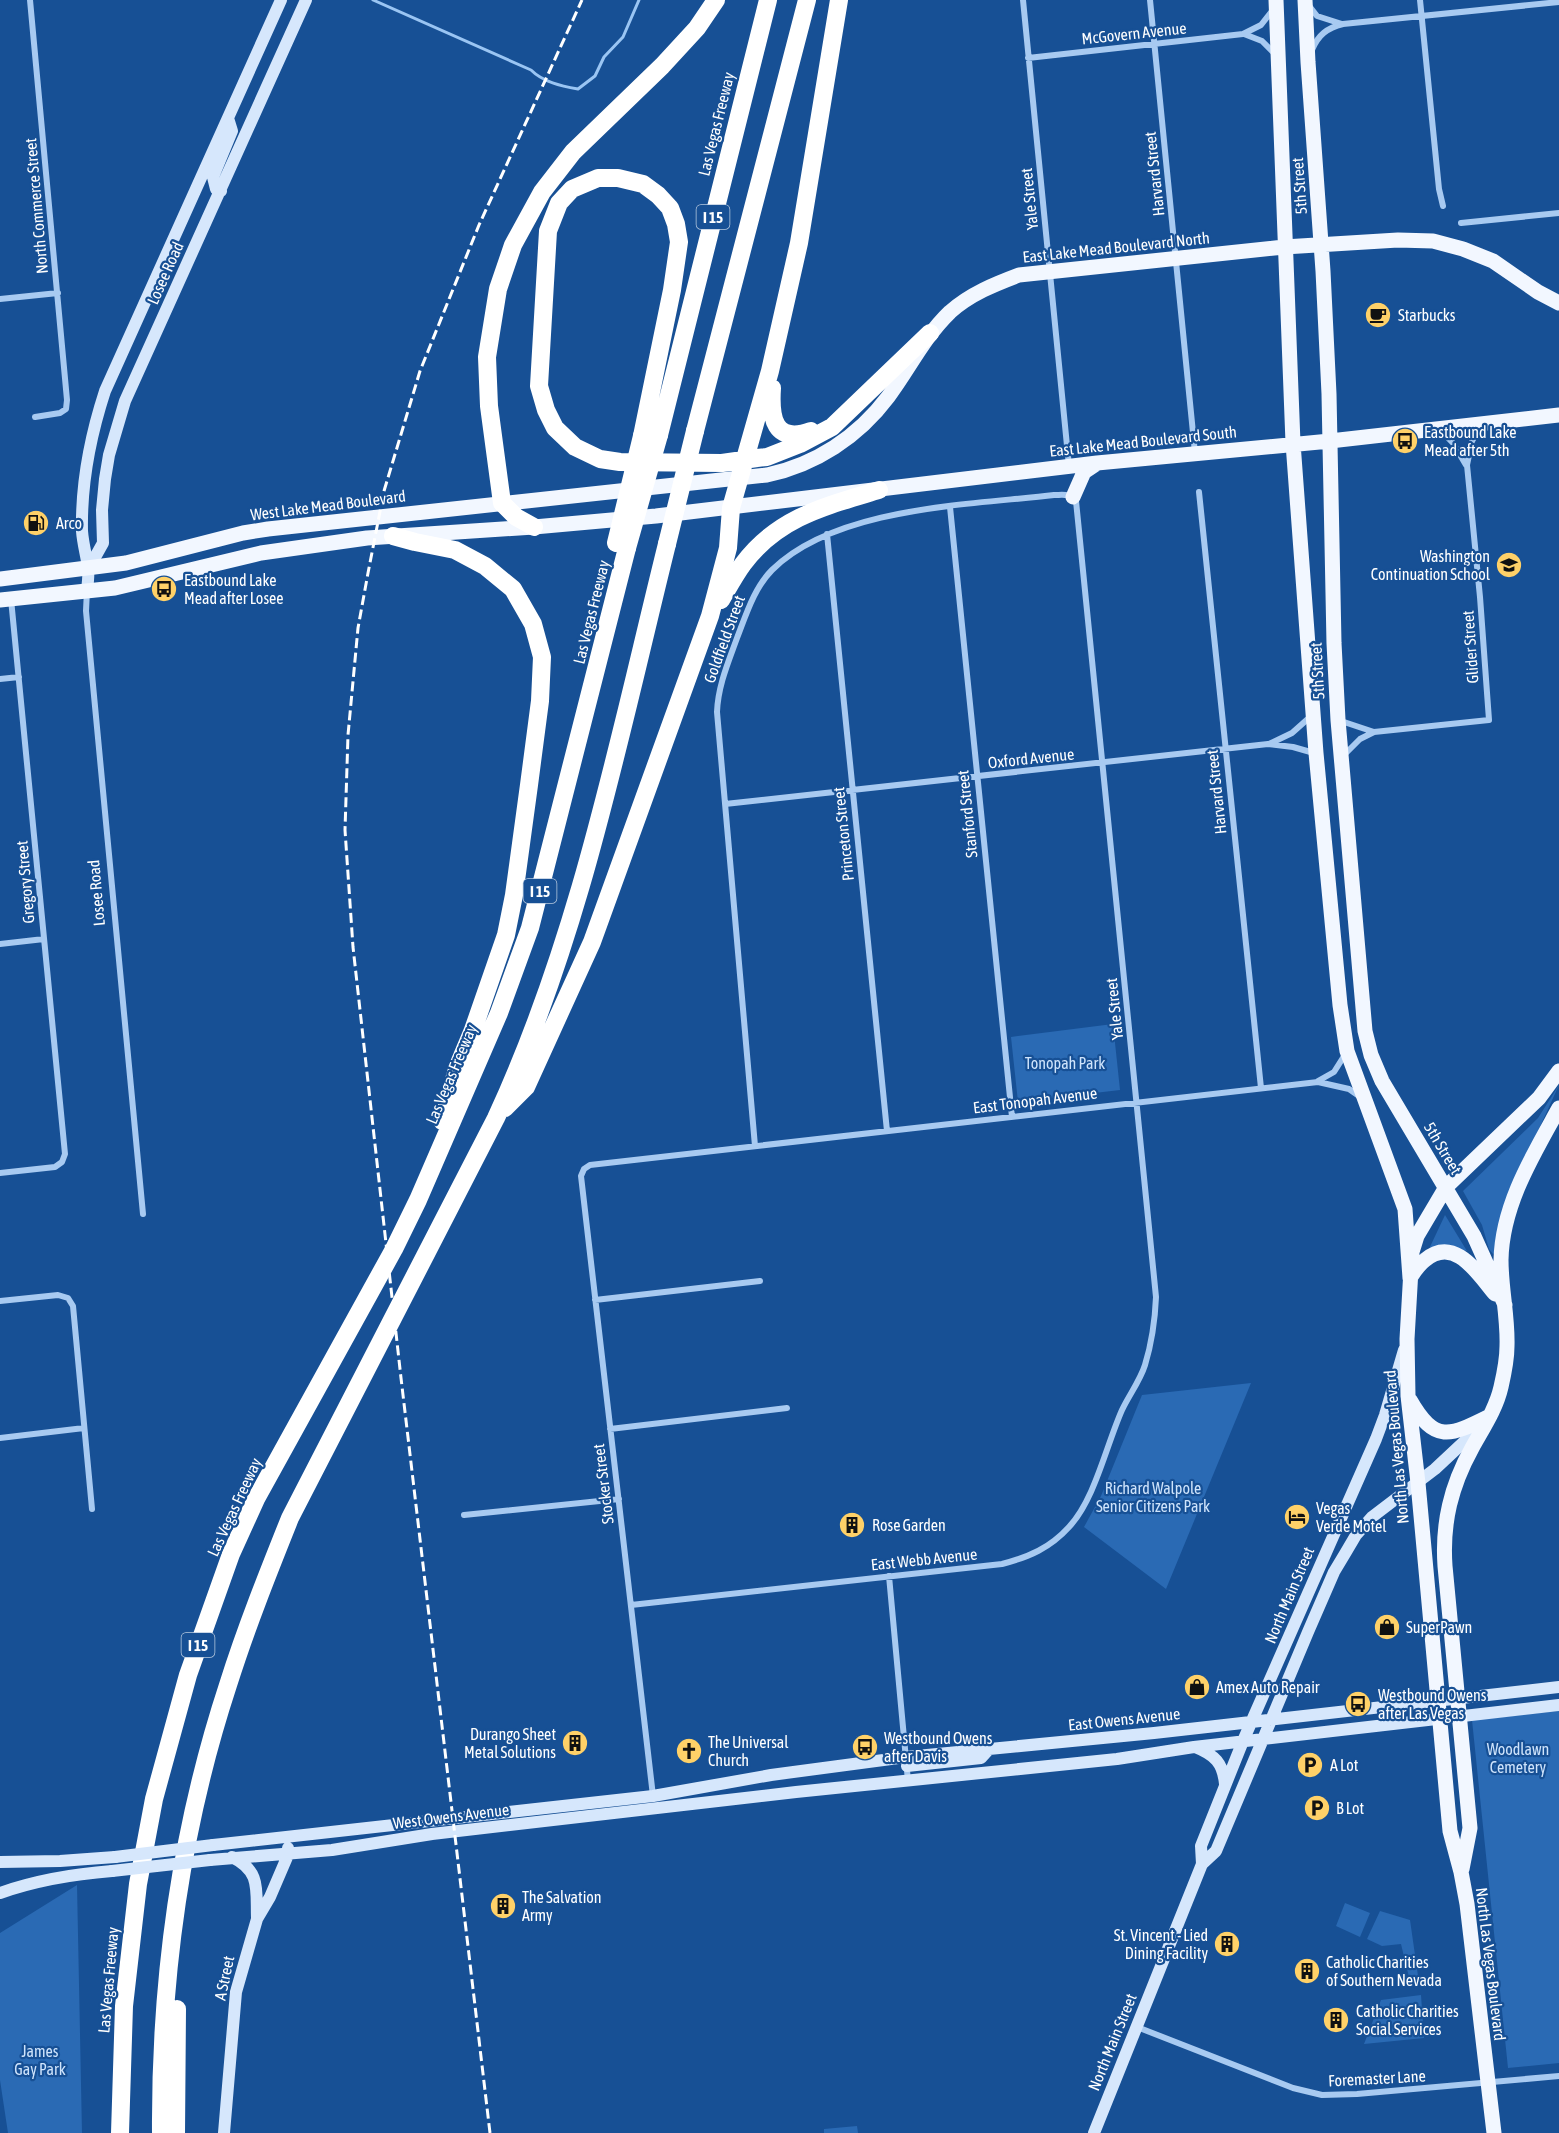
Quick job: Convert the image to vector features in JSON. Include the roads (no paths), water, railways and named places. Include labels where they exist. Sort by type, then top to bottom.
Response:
[{"type":"highway","points":[[534,527],[516,517],[502,503],[489,406],[487,357],[498,289],[513,245],[542,192],[573,152],[683,44],[716,0]]},
{"type":"highway","name":"Las Vegas Freeway","points":[[120,2133],[124,2006],[138,1884],[154,1799],[188,1675],[231,1554],[256,1499],[418,1200],[499,1013],[530,928],[621,569],[621,549],[768,0]]},
{"type":"highway","name":"I 15","points":[[161,2133],[164,2011],[182,1874],[203,1773],[228,1685],[290,1518],[496,1118],[524,1054],[562,945],[593,840],[695,431],[807,0]]},
{"type":"highway","points":[[496,1118],[526,1087],[592,942],[710,616],[728,548],[731,508],[770,371],[799,243],[839,0]]},
{"type":"highway","points":[[650,436],[679,243],[676,224],[670,208],[643,184],[618,178],[598,178],[572,189],[559,203],[548,231],[539,386],[546,411],[555,428],[575,447],[600,459],[620,462],[722,463],[767,457],[800,444],[832,427],[930,333]]},
{"type":"highway","points":[[770,371],[772,417],[784,433],[797,436],[807,433],[831,423],[849,411]]},
{"type":"highway","points":[[710,616],[743,565],[755,550],[778,529],[815,509],[879,490]]},
{"type":"highway","points":[[393,536],[455,550],[485,566],[513,589],[532,624],[542,657],[540,701],[514,895],[506,935],[458,1066],[418,1200]]},
{"type":"highway","points":[[176,2133],[176,2034],[182,1874]]},
{"type":"main road","name":"Losee Road","points":[[87,590],[89,568],[83,548],[82,502],[84,476],[96,417],[110,380],[281,0]]},
{"type":"main road","name":"Losee Road","points":[[89,568],[103,543],[102,510],[105,479],[109,455],[125,401],[306,0]]},
{"type":"main road","name":"5th Street","points":[[1276,0],[1293,443],[1316,753],[1340,1005],[1347,1051],[1405,1209],[1410,1278]]},
{"type":"main road","name":"5th Street","points":[[1306,0],[1308,62],[1322,246],[1338,720],[1365,1031],[1371,1055],[1382,1081],[1485,1257],[1505,1305]]},
{"type":"main road","points":[[221,191],[216,189],[213,177],[232,131],[228,117]]},
{"type":"main road","name":"East Lake Mead Boulevard North","points":[[664,486],[788,471],[834,449],[850,437],[887,399],[930,333],[952,310],[991,285],[1019,275],[1284,247],[1398,240],[1433,242],[1463,249],[1493,261],[1538,292],[1559,303]]},
{"type":"main road","name":"East Lake Mead Boulevard South","points":[[534,527],[731,508],[1097,463],[1330,441],[1559,415]]},
{"type":"main road","points":[[1073,497],[1084,472],[1097,463]]},
{"type":"main road","name":"West Lake Mead Boulevard","points":[[0,579],[126,563],[243,533],[664,486]]},
{"type":"main road","points":[[6,599],[124,586],[261,553],[393,536],[534,527]]},
{"type":"main road","points":[[1328,884],[1354,897]]},
{"type":"main road","name":"North Las Vegas Boulevard","points":[[1494,2133],[1461,1872],[1449,1831],[1408,1396],[1407,1339],[1410,1278],[1412,1252],[1418,1236],[1446,1187],[1539,1098],[1559,1071]]},
{"type":"main road","name":"North Las Vegas Boulevard","points":[[1461,1872],[1470,1828],[1445,1566],[1445,1527],[1449,1501],[1471,1450],[1490,1416],[1500,1390],[1506,1360],[1501,1258],[1506,1222],[1516,1191],[1559,1108]]},
{"type":"main road","points":[[1410,1278],[1425,1260],[1436,1254],[1457,1254],[1464,1258],[1505,1305]]},
{"type":"main road","name":"North Main Street","points":[[1202,1864],[1201,1846],[1243,1741],[1376,1439],[1392,1395],[1407,1339]]},
{"type":"main road","points":[[1408,1396],[1423,1421],[1441,1432],[1457,1431],[1490,1416]]},
{"type":"main road","name":"North Main Street","points":[[1094,2133],[1202,1864],[1216,1851],[1334,1572],[1356,1535],[1372,1517],[1418,1483],[1458,1449],[1490,1416]]},
{"type":"main road","name":"East Owens Avenue","points":[[907,1762],[990,1748],[1154,1733],[1559,1687]]},
{"type":"main road","points":[[908,1781],[1117,1759],[1243,1741],[1559,1705]]},
{"type":"main road","points":[[1194,1747],[1205,1751],[1218,1762],[1222,1769],[1225,1786]]},
{"type":"main road","name":"West Owens Avenue","points":[[0,1862],[60,1862],[115,1857],[653,1796],[771,1775],[907,1762]]},
{"type":"main road","points":[[771,1775],[773,1794]]},
{"type":"main road","name":"West Owens Avenue","points":[[0,1893],[42,1880],[79,1874],[232,1857],[288,1855],[432,1833],[908,1781]]},
{"type":"main road","name":"A Street","points":[[224,2133],[236,1992],[257,1919],[270,1897],[288,1855],[287,1837]]},
{"type":"main road","points":[[232,1857],[251,1869],[256,1880],[257,1919]]},
{"type":"street","name":"North Commerce Street","points":[[30,0],[67,400],[66,409],[60,413],[35,417]]},
{"type":"street","name":"Yale Street","points":[[1023,0],[1070,467]]},
{"type":"street","name":"Harvard Street","points":[[1150,0],[1195,453]]},
{"type":"street","name":"McGovern Avenue","points":[[1028,58],[1243,34],[1265,21],[1276,0]]},
{"type":"street","points":[[1306,0],[1310,9],[1317,16],[1343,24]]},
{"type":"street","points":[[1420,0],[1438,189],[1443,206]]},
{"type":"street","points":[[1308,62],[1321,34],[1343,24],[1559,2]]},
{"type":"street","points":[[1243,34],[1266,43],[1279,63]]},
{"type":"street","points":[[1461,223],[1559,213]]},
{"type":"street","points":[[0,299],[58,293]]},
{"type":"street","name":"Glider Street","points":[[1374,732],[1489,720],[1467,465],[1472,441],[1483,423]]},
{"type":"street","name":"Glider Street","points":[[1438,428],[1454,443],[1467,465]]},
{"type":"street","name":"Harvard Street","points":[[1199,492],[1261,1088]]},
{"type":"street","name":"Goldfield Street","points":[[755,1146],[717,712],[718,696],[728,663],[752,598],[771,571],[802,546],[827,534],[863,522],[906,512],[1054,495],[1073,497]]},
{"type":"street","name":"Yale Street","points":[[1061,1535],[1082,1511],[1122,1410],[1142,1374],[1155,1331],[1156,1297],[1076,501],[1073,497]]},
{"type":"street","name":"Stanford Street","points":[[950,507],[1012,1117]]},
{"type":"street","name":"Princeton Street","points":[[827,534],[887,1131]]},
{"type":"street","name":"Losee Road","points":[[87,590],[86,611],[143,1214]]},
{"type":"street","name":"Gregory Street","points":[[0,1173],[55,1167],[62,1162],[65,1154],[19,677],[6,599]]},
{"type":"street","points":[[0,679],[19,677]]},
{"type":"street","name":"Oxford Avenue","points":[[1268,744],[1292,733],[1313,715]]},
{"type":"street","points":[[1338,720],[1374,732]]},
{"type":"street","points":[[1342,758],[1360,739],[1374,732]]},
{"type":"street","name":"Oxford Avenue","points":[[725,804],[1268,744],[1316,753]]},
{"type":"street","points":[[0,944],[44,939]]},
{"type":"street","points":[[1317,1082],[1334,1072],[1347,1051]]},
{"type":"street","name":"East Tonopah Avenue","points":[[584,1169],[590,1165],[1317,1082],[1349,1089],[1365,1100]]},
{"type":"street","name":"Stocker Street","points":[[584,1169],[582,1176],[595,1300],[653,1796]]},
{"type":"street","points":[[595,1300],[760,1281]]},
{"type":"street","points":[[0,1301],[58,1295],[68,1298],[73,1306],[92,1509]]},
{"type":"street","points":[[610,1429],[787,1408]]},
{"type":"street","points":[[0,1438],[84,1428]]},
{"type":"street","points":[[464,1515],[619,1499]]},
{"type":"street","name":"East Webb Avenue","points":[[631,1605],[1002,1564],[1036,1553],[1061,1535]]},
{"type":"street","points":[[889,1576],[908,1781]]},
{"type":"street","name":"Foremaster Lane","points":[[1136,2027],[1293,2088],[1322,2095],[1488,2084],[1559,2076]]},
{"type":"waterway","points":[[373,0],[531,70],[547,80],[578,89],[595,76],[604,57],[623,37],[639,0]]},
{"type":"railway","points":[[490,2133],[353,947],[345,830],[348,735],[358,628],[384,491],[420,371],[479,225],[582,0]]},
{"type":"place","name":"Starbucks","points":[[1378,315]]},
{"type":"place","name":"Eastbound Lake Mead after 5th","points":[[1405,441]]},
{"type":"place","name":"Arco","points":[[36,523]]},
{"type":"place","name":"Washington Continuation School","points":[[1509,565]]},
{"type":"place","name":"Eastbound Lake Mead after Losee","points":[[164,589]]},
{"type":"place","name":"Vegas Verde Motel","points":[[1297,1517]]},
{"type":"place","name":"Rose Garden","points":[[852,1525]]},
{"type":"place","name":"SuperPawn","points":[[1387,1627]]},
{"type":"place","name":"Amex Auto Repair","points":[[1197,1687]]},
{"type":"place","name":"Westbound Owens after Las Vegas","points":[[1358,1704]]},
{"type":"place","name":"Durango Sheet Metal Solutions","points":[[575,1743]]},
{"type":"place","name":"Westbound Owens after Davis","points":[[865,1747]]},
{"type":"place","name":"The Universal Church","points":[[689,1751]]},
{"type":"place","name":"A Lot","points":[[1310,1765]]},
{"type":"place","name":"B Lot","points":[[1317,1808]]},
{"type":"place","name":"The Salvation Army","points":[[503,1906]]},
{"type":"place","name":"St. Vincent - Lied Dining Facility","points":[[1227,1944]]},
{"type":"place","name":"Catholic Charities of Southern Nevada","points":[[1307,1971]]},
{"type":"place","name":"Catholic Charities Social Services","points":[[1336,2020]]},
{"type":"park label","name":"Tonopah Park","points":[[1065,1063]]},
{"type":"park label","name":"Richard Walpole Senior Citizens Park","points":[[1153,1497]]},
{"type":"park label","name":"Woodlawn Cemetery","points":[[1518,1758]]},
{"type":"park label","name":"James Gay Park","points":[[40,2060]]}]
